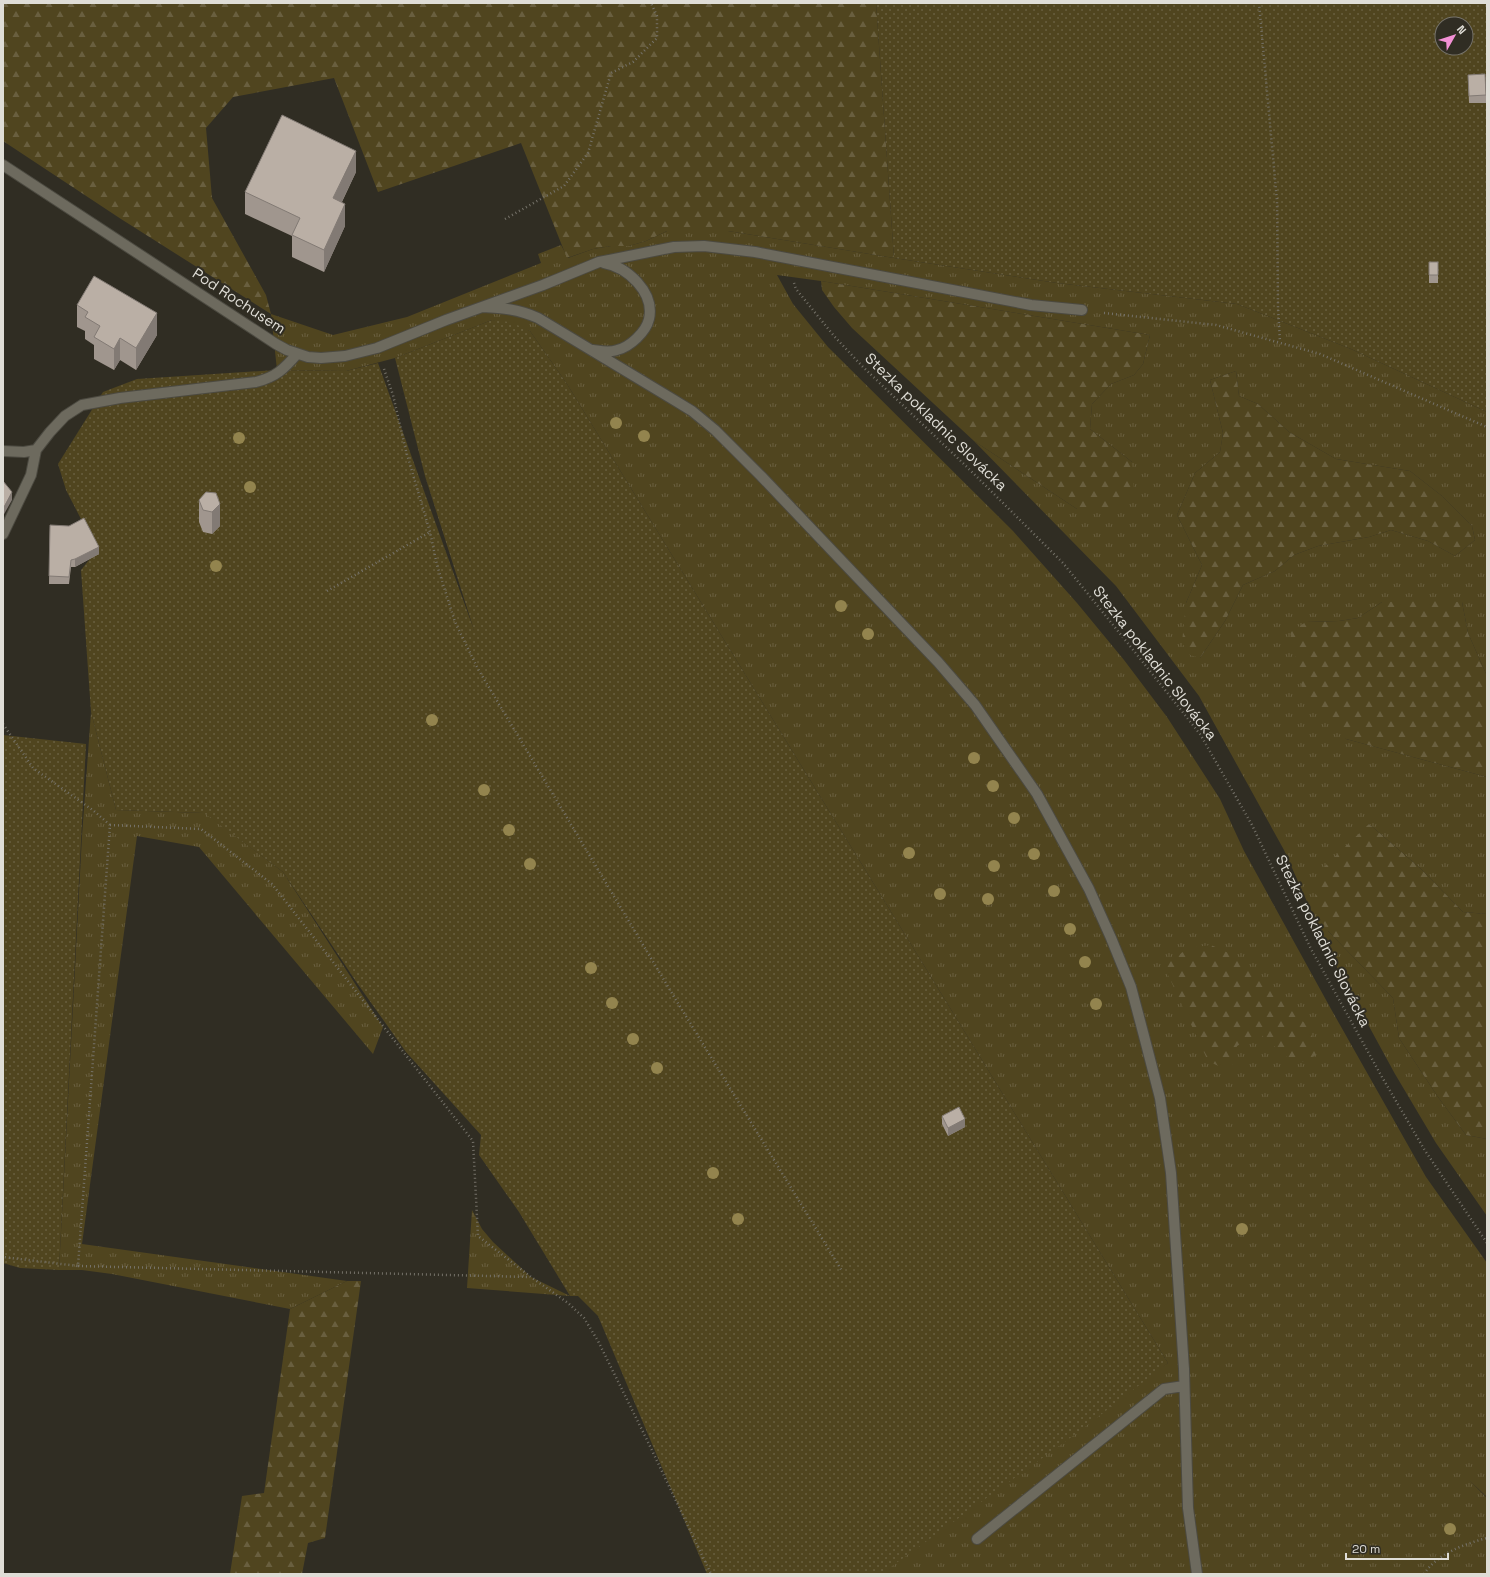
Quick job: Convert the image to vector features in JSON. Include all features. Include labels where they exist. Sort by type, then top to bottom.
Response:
[{"type":"street","name":"Pod Rochusem","points":[[3,165],[276,344],[296,354],[308,357],[345,356],[377,348],[543,285],[599,262],[674,248],[704,246],[790,258],[1031,305],[1082,310]]},
{"type":"street","points":[[587,349],[608,352],[617,351],[626,346],[642,333],[649,318],[646,295],[638,282],[619,267],[599,262]]},
{"type":"street","points":[[482,307],[522,311],[538,318],[587,349],[692,411],[715,430],[761,476],[938,662],[970,699],[1037,794],[1060,834],[1089,889],[1131,987],[1160,1098],[1171,1173],[1184,1386],[1188,1508],[1197,1574]]},
{"type":"street","points":[[3,534],[31,475],[36,450],[65,416],[82,406],[120,398],[256,382],[269,378],[280,372],[296,354]]},
{"type":"street","points":[[3,451],[24,452],[36,450]]},
{"type":"street","points":[[977,1539],[1164,1389],[1184,1386]]},
{"type":"path","points":[[506,219],[564,186],[588,153],[611,73],[633,62],[657,38],[657,16],[651,3]]},
{"type":"path","points":[[1259,3],[1277,201],[1278,308],[1280,342]]},
{"type":"path","name":"Stezka pokladnic Slovácka","points":[[790,258],[796,289],[834,336],[862,366],[970,470],[1063,563],[1200,734],[1252,825],[1311,949],[1382,1077],[1424,1149],[1487,1243]]},
{"type":"path","points":[[1082,310],[1216,325],[1280,342],[1320,354],[1487,427]]},
{"type":"path","points":[[377,348],[393,395],[406,451],[430,532],[437,565],[456,622],[466,646],[478,669],[672,993],[842,1271]]},
{"type":"path","points":[[327,591],[430,532]]},
{"type":"path","points":[[3,724],[32,768],[94,811],[110,825],[200,829],[272,884],[473,1141],[478,1236],[568,1304],[584,1318],[647,1440],[711,1574]]},
{"type":"path","points":[[78,1266],[110,825]]},
{"type":"path","points":[[3,1257],[78,1266],[531,1277]]},
{"type":"path","points":[[1424,1574],[1430,1566],[1456,1549],[1468,1543],[1487,1538]]},
{"type":"green space","points":[[3,3],[876,3],[894,258],[728,231],[667,231],[646,241],[629,246],[611,246],[593,249],[567,258],[521,143],[378,192],[334,78],[233,97],[206,128],[212,198],[266,295],[271,314],[121,219],[3,141]]},
{"type":"green space","points":[[876,3],[1487,3],[1487,412],[1351,349],[1237,304],[1057,283],[894,258]]},
{"type":"green space","points":[[667,231],[728,231],[1057,283],[1237,304],[1351,349],[1487,412],[1487,676],[1468,633],[1462,602],[1382,602],[1358,618],[1339,621],[1306,622],[1346,739],[1487,777],[1487,914],[1463,912],[1420,868],[1369,824],[1328,931],[1393,998],[1399,1038],[1438,1097],[1466,1135],[1487,1139],[1487,1216],[1436,1143],[1395,1074],[1334,962],[1284,850],[1199,696],[1116,586],[974,441],[1077,509],[1132,462],[1090,429],[1092,404],[1111,384],[1134,375],[1143,364],[1150,335],[777,275],[793,304],[828,347],[1013,531],[1077,603],[1124,660],[1167,717],[1220,799],[1244,851],[1426,1177],[1487,1263],[1487,1497],[1469,1480],[1487,1498],[1487,1574],[840,1574],[1168,1363],[567,384],[530,331],[492,320],[395,358],[346,371],[277,370],[271,314],[333,335],[407,317],[541,263],[538,254],[561,245],[568,258],[593,249],[611,246],[629,246],[646,241]],"holes":[[[1236,371],[1239,396],[1258,404],[1289,432],[1336,459],[1410,471],[1442,496],[1472,526],[1475,540],[1455,556],[1428,541],[1391,530],[1369,537],[1318,546],[1294,555],[1275,571],[1243,585],[1225,621],[1200,658],[1186,603],[1202,565],[1177,515],[1195,473],[1220,452],[1223,433],[1210,380]]]},
{"type":"green space","points":[[821,281],[1150,335],[1143,364],[1134,375],[1111,384],[1092,404],[1090,429],[1132,462],[1134,494],[1112,512],[1077,509],[974,441],[852,328],[822,290]]},
{"type":"green space","points":[[492,320],[511,322],[530,331],[567,384],[1168,1363],[1077,1433],[881,1574],[707,1574],[598,1316],[578,1296],[570,1296],[519,1212],[479,1155],[481,1135],[406,1052],[357,983],[283,872],[204,813],[116,810],[91,712],[81,570],[97,550],[66,490],[58,464],[103,392],[137,379],[277,370],[346,371],[378,363],[474,630],[425,476],[395,358]]},
{"type":"green space","points":[[1236,371],[1239,396],[1258,404],[1289,432],[1336,459],[1410,471],[1442,496],[1472,526],[1475,540],[1455,556],[1428,541],[1391,530],[1369,537],[1318,546],[1294,555],[1275,571],[1243,585],[1225,621],[1200,658],[1190,655],[1182,643],[1186,603],[1202,565],[1177,515],[1195,473],[1220,452],[1223,433],[1210,380]]},
{"type":"green space","points":[[1382,602],[1462,602],[1468,633],[1487,676],[1487,777],[1346,739],[1303,692],[1290,632],[1306,622],[1339,621],[1358,618]]},
{"type":"green space","points":[[91,712],[116,810],[205,813],[283,872],[383,1027],[373,1054],[199,847],[137,836],[82,1244],[347,1281],[290,1309],[112,1274],[82,1270],[59,1270],[82,836]]},
{"type":"green space","points":[[3,735],[86,744],[59,1270],[20,1268],[3,1263]]},
{"type":"green space","points":[[1369,824],[1420,868],[1463,912],[1487,914],[1487,1139],[1466,1135],[1438,1097],[1399,1038],[1393,998],[1328,931],[1313,906],[1324,867]]},
{"type":"green space","points":[[1211,945],[1242,959],[1267,987],[1310,1028],[1316,1055],[1296,1065],[1259,1033],[1237,1046],[1231,1072],[1208,1061],[1164,966],[1188,948]]},
{"type":"green space","points":[[472,1210],[482,1229],[493,1242],[531,1277],[570,1296],[467,1288]]},
{"type":"green space","points":[[347,1281],[361,1281],[325,1538],[308,1543],[302,1574],[230,1574],[242,1496],[264,1493],[290,1309]]},
{"type":"building","points":[[1485,74],[1486,95],[1469,96],[1468,75]]},
{"type":"building","points":[[282,115],[356,151],[333,198],[345,204],[324,250],[292,235],[300,218],[245,192]]},
{"type":"building","points":[[1429,262],[1438,262],[1438,275],[1429,275]]},
{"type":"building","points":[[94,276],[157,313],[136,348],[120,338],[114,349],[94,337],[100,326],[85,317],[88,312],[77,305]]},
{"type":"building","points":[[3,481],[12,492],[3,509]]},
{"type":"building","points":[[206,492],[216,493],[220,504],[212,512],[203,510],[199,500]]},
{"type":"building","points":[[84,518],[99,547],[71,560],[69,577],[49,576],[50,525],[69,526]]},
{"type":"building","points":[[959,1107],[965,1119],[948,1128],[942,1116]]}]
